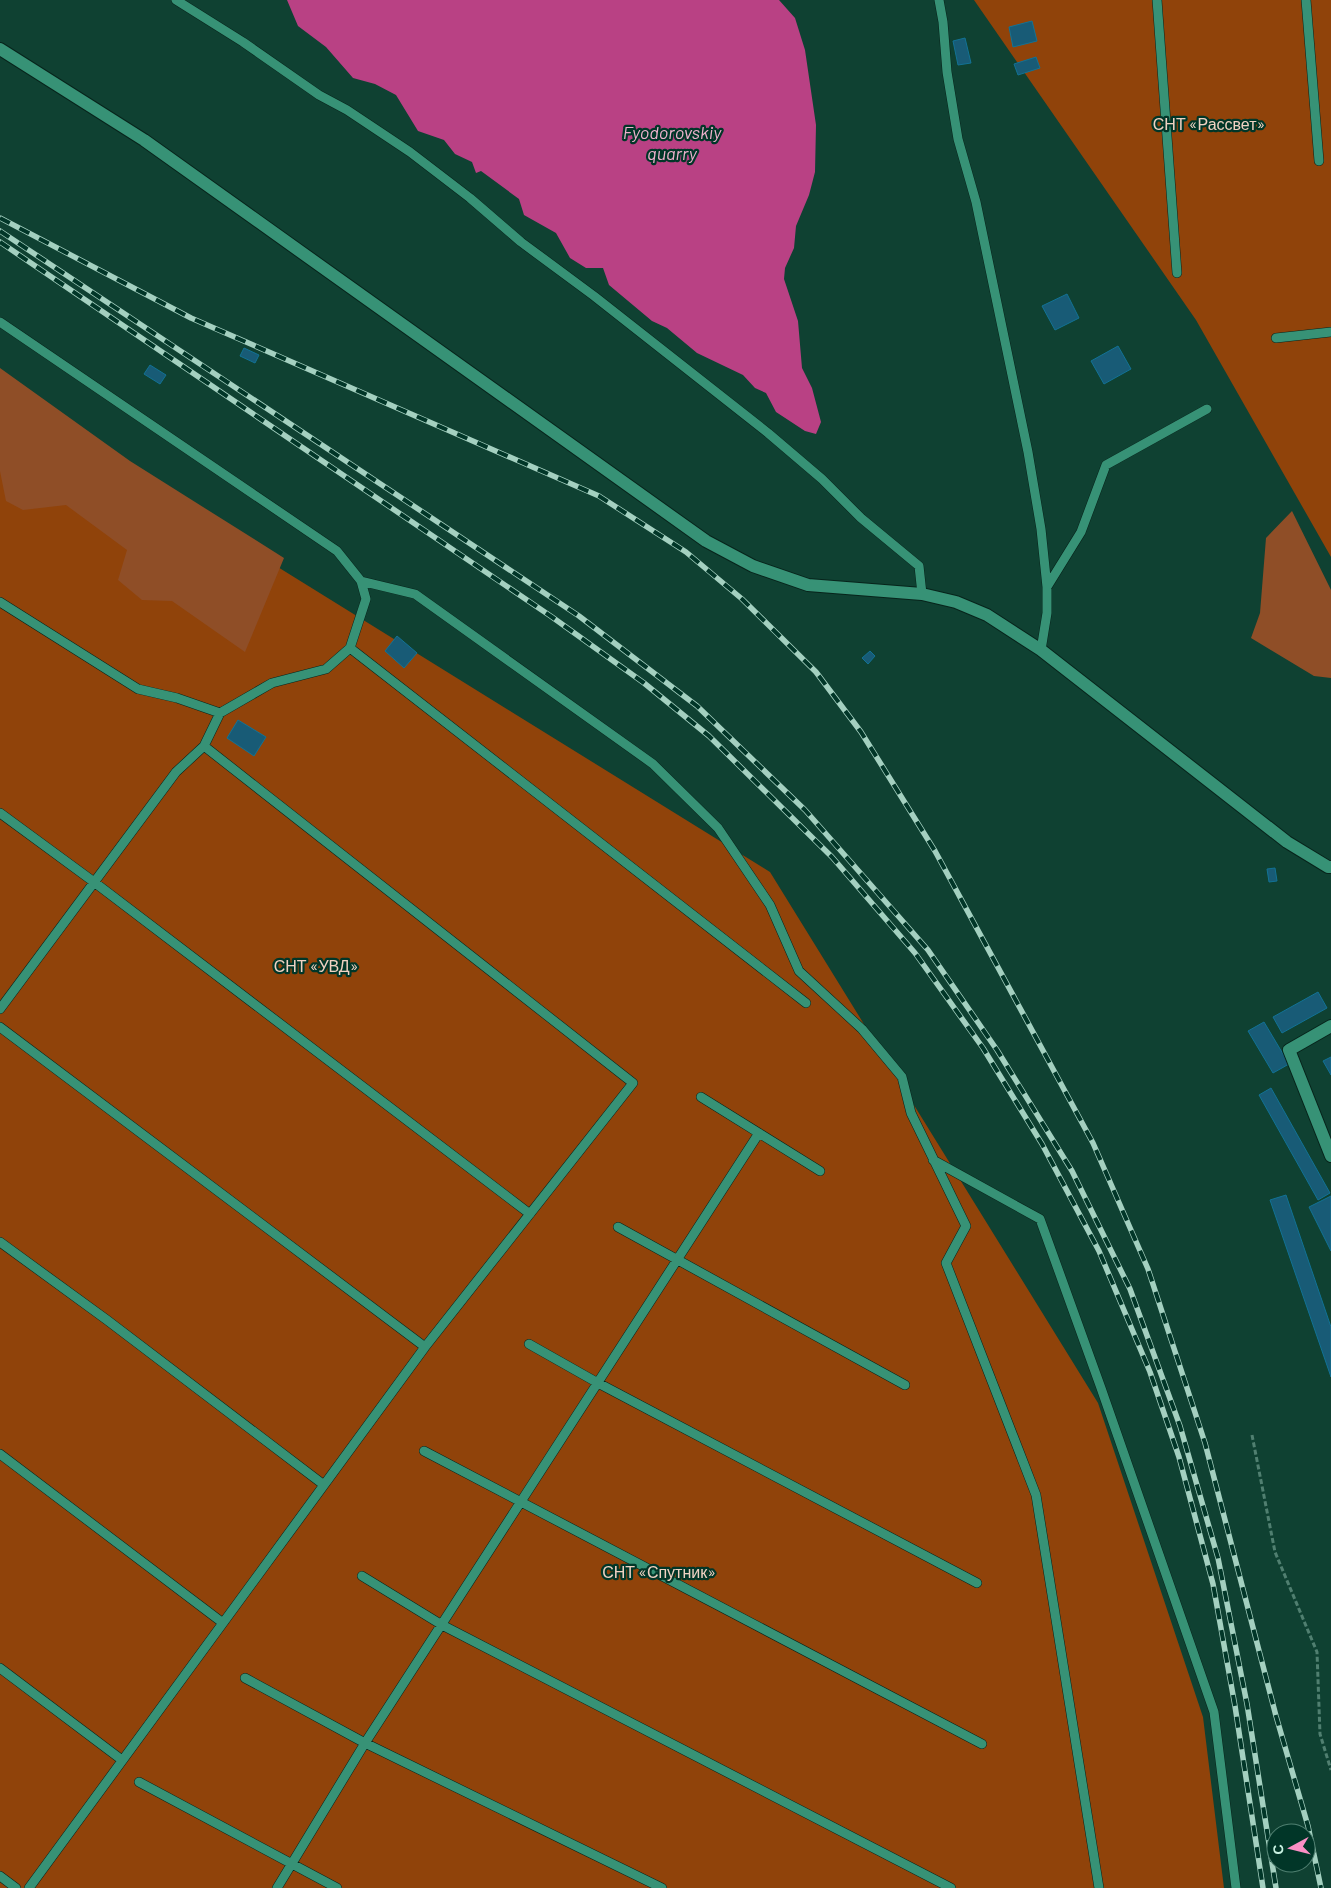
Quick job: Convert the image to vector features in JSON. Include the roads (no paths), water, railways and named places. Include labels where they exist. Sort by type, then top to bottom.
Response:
[{"type":"street","points":[[0,49],[144,140],[706,541],[753,566],[808,585],[922,594],[956,602],[987,615],[1042,650],[1287,842],[1331,867]]},
{"type":"street","points":[[1331,1026],[1289,1050],[1331,1156]]},
{"type":"lane","points":[[176,0],[243,42],[318,95],[347,110],[410,152],[470,198],[521,242],[594,296],[760,427],[822,479],[861,518],[920,566],[922,594]]},
{"type":"lane","points":[[939,0],[943,22],[947,72],[958,139],[976,202],[1028,452],[1041,529],[1047,587],[1047,613],[1042,650]]},
{"type":"lane","points":[[1157,0],[1176,273]]},
{"type":"lane","points":[[1306,0],[1318,161]]},
{"type":"lane","points":[[0,322],[337,551],[361,581],[366,599],[350,648],[326,669],[272,683],[220,713],[204,746],[176,772],[0,1009]]},
{"type":"lane","points":[[1276,338],[1331,332]]},
{"type":"lane","points":[[1047,587],[1081,532],[1106,465],[1207,409]]},
{"type":"lane","points":[[361,581],[415,594],[653,764],[718,828],[770,905],[799,971],[862,1029],[902,1078],[911,1113],[966,1226],[946,1263],[1036,1495],[1099,1888]]},
{"type":"lane","points":[[0,602],[138,689],[177,698],[220,713]]},
{"type":"lane","points":[[350,648],[806,1003]]},
{"type":"lane","points":[[29,1888],[425,1346],[633,1082],[204,746]]},
{"type":"lane","points":[[0,813],[94,882],[530,1214]]},
{"type":"lane","points":[[0,1027],[425,1346]]},
{"type":"lane","points":[[701,1097],[820,1171]]},
{"type":"lane","points":[[277,1888],[365,1743],[759,1133]]},
{"type":"lane","points":[[933,1160],[1040,1219],[1214,1712],[1236,1888]]},
{"type":"lane","points":[[618,1227],[905,1385]]},
{"type":"lane","points":[[0,1242],[107,1320],[324,1485]]},
{"type":"lane","points":[[529,1344],[598,1383],[977,1583]]},
{"type":"lane","points":[[424,1451],[982,1744]]},
{"type":"lane","points":[[0,1454],[223,1623]]},
{"type":"lane","points":[[362,1576],[442,1625],[951,1888]]},
{"type":"lane","points":[[0,1668],[122,1760]]},
{"type":"lane","points":[[245,1678],[365,1743],[662,1888]]},
{"type":"lane","points":[[138,1782],[337,1888]]},
{"type":"lane","points":[[0,1876],[16,1888]]},
{"type":"water","name":"Fyodorovskiy quarry","points":[[287,0],[779,0],[795,18],[805,50],[816,125],[815,172],[809,195],[796,226],[794,248],[785,268],[784,279],[798,321],[802,368],[812,388],[821,422],[816,434],[805,431],[776,412],[766,393],[755,388],[743,375],[697,353],[667,328],[652,321],[609,285],[603,268],[586,268],[570,258],[556,233],[524,215],[519,199],[481,171],[476,173],[472,162],[455,154],[444,140],[418,131],[396,95],[375,84],[353,78],[326,47],[298,26]]},
{"type":"railway","points":[[0,218],[191,318],[599,496],[686,552],[742,599],[816,672],[861,732],[935,851],[1093,1143],[1148,1269],[1205,1443],[1276,1716],[1308,1826],[1321,1888]]},
{"type":"railway","points":[[0,231],[579,616],[697,706],[805,810],[928,950],[997,1050],[1072,1171],[1130,1289],[1180,1426],[1218,1558],[1247,1704],[1276,1888]]},
{"type":"railway","points":[[0,242],[552,617],[644,683],[709,736],[832,857],[915,953],[983,1048],[1042,1144],[1099,1251],[1150,1372],[1179,1457],[1213,1584],[1235,1706],[1263,1888]]},
{"type":"park label","name":"СНТ «Рассвет»","points":[[1209,123]]},
{"type":"park label","name":"СНТ «УВД»","points":[[316,965]]},
{"type":"park label","name":"СНТ «Спутник»","points":[[659,1571]]}]
